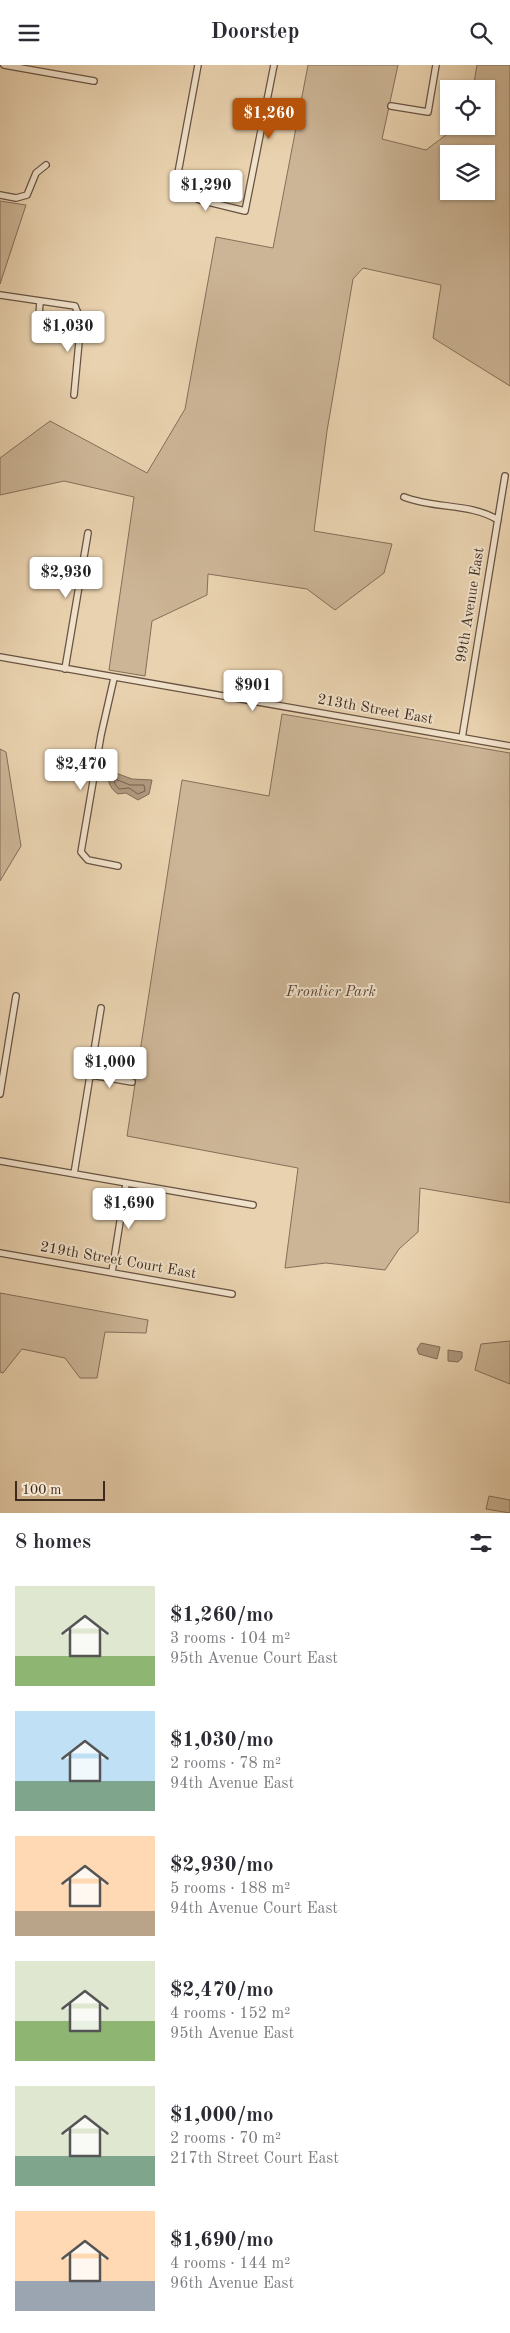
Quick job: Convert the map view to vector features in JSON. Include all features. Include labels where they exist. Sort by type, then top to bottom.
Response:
[{"type":"street","points":[[4,65],[94,81]]},
{"type":"street","points":[[198,65],[175,189],[200,200],[245,211],[274,65]]},
{"type":"street","points":[[391,106],[428,112],[436,65]]},
{"type":"street","points":[[0,195],[16,198],[27,195],[36,173],[46,165]]},
{"type":"street","points":[[0,295],[76,306],[81,321],[74,395]]},
{"type":"street","points":[[38,327],[40,302]]},
{"type":"street","name":"99th Avenue East","points":[[462,738],[505,476]]},
{"type":"street","points":[[404,497],[418,503],[478,511],[498,520]]},
{"type":"street","points":[[65,669],[88,533]]},
{"type":"street","name":"213th Street East","points":[[0,657],[510,746]]},
{"type":"street","points":[[114,678],[100,735],[82,852],[88,860],[118,866]]},
{"type":"street","points":[[0,1094],[16,997]]},
{"type":"street","points":[[74,1174],[101,1008]]},
{"type":"street","points":[[91,1075],[132,1082]]},
{"type":"street","points":[[0,1161],[253,1205]]},
{"type":"street","points":[[112,1272],[126,1183]]},
{"type":"street","name":"219th Street Court East","points":[[0,1253],[232,1295]]},
{"type":"green space","points":[[308,65],[398,65],[382,139],[426,150],[446,135],[495,135],[495,80],[474,80],[477,65],[510,65],[510,386],[433,338],[441,285],[363,268],[353,279],[327,431],[314,531],[392,544],[384,573],[335,610],[307,589],[208,574],[207,595],[152,621],[145,676],[109,670],[134,497],[64,481],[0,495],[0,458],[50,421],[147,473],[185,409],[216,237],[273,248]]},
{"type":"green space","points":[[0,201],[26,205],[0,284]]},
{"type":"green space","name":"Frontier Park","points":[[282,714],[510,753],[510,1203],[420,1188],[418,1232],[399,1249],[385,1270],[326,1263],[285,1268],[298,1168],[127,1136],[182,780],[269,796]]},
{"type":"green space","points":[[0,749],[6,752],[21,846],[0,881]]},
{"type":"green space","points":[[0,1293],[148,1320],[146,1333],[105,1332],[97,1378],[80,1378],[65,1358],[22,1349],[3,1373],[0,1372]]},
{"type":"green space","points":[[510,1341],[510,1384],[475,1370],[481,1344]]},
{"type":"green space","points":[[489,1496],[510,1500],[510,1513],[486,1509]]},
{"type":"water","points":[[113,772],[132,779],[152,780],[149,794],[138,800],[126,793],[118,794],[112,789],[109,782],[108,776]]},
{"type":"water","points":[[421,1343],[440,1347],[437,1359],[419,1354],[417,1349]]},
{"type":"water","points":[[448,1350],[462,1352],[462,1358],[458,1362],[448,1361]]}]
